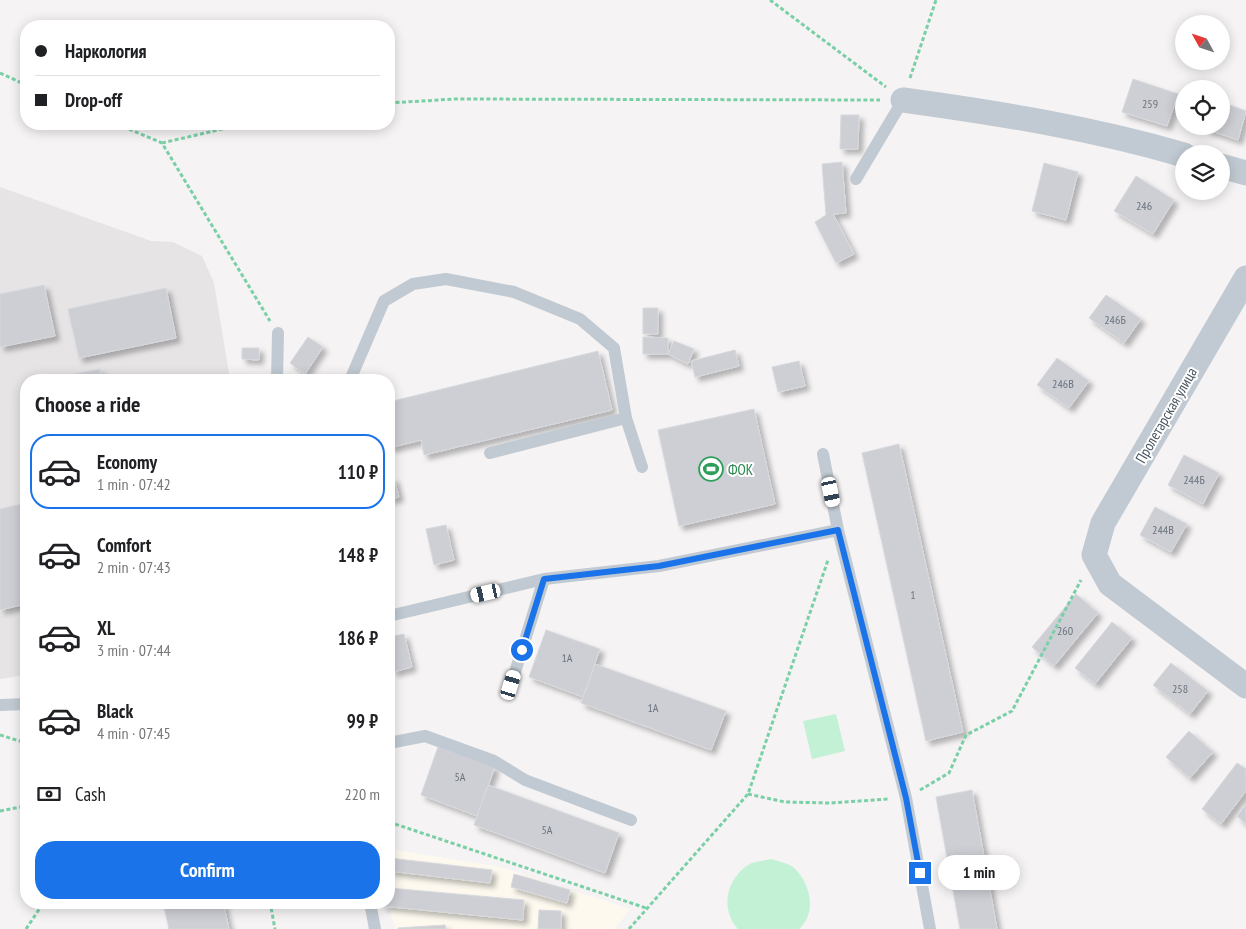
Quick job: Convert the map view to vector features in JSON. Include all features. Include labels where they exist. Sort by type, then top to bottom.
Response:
[{"type":"street","points":[[903,100],[1014,116],[1125,138],[1175,152]]},
{"type":"street","points":[[1230,169],[1246,173]]},
{"type":"street","name":"Пролетарская улица","points":[[1094,555],[1103,522],[1246,278]]},
{"type":"street","points":[[1094,555],[1110,584],[1246,686]]},
{"type":"lane","points":[[856,179],[903,100]]},
{"type":"lane","points":[[353,374],[384,301],[414,284],[446,279],[514,292],[580,319],[614,348],[626,418],[642,467]]},
{"type":"lane","points":[[278,333],[278,374]]},
{"type":"lane","points":[[490,453],[626,418]]},
{"type":"lane","points":[[823,454],[838,530],[906,798],[930,929]]},
{"type":"lane","points":[[395,615],[544,579],[659,566],[838,530]]},
{"type":"lane","points":[[511,685],[544,579]]},
{"type":"lane","points":[[0,705],[20,704]]},
{"type":"lane","points":[[395,742],[425,736],[494,761],[525,780],[631,820]]},
{"type":"lane","points":[[371,909],[375,929]]},
{"type":"path","points":[[770,0],[903,100]]},
{"type":"path","points":[[903,100],[936,0]]},
{"type":"path","points":[[0,73],[20,82]]},
{"type":"path","points":[[395,103],[455,99],[903,100]]},
{"type":"path","points":[[131,130],[162,143],[278,333]]},
{"type":"path","points":[[162,143],[218,130]]},
{"type":"path","points":[[629,929],[748,794],[838,530]]},
{"type":"path","points":[[1012,712],[1094,555]]},
{"type":"path","points":[[0,735],[20,741]]},
{"type":"path","points":[[0,812],[20,807]]},
{"type":"path","points":[[395,824],[646,908]]},
{"type":"path","points":[[26,929],[39,909]]},
{"type":"path","points":[[271,909],[275,929]]},
{"type":"shaded area","points":[[0,187],[151,241],[173,242],[202,256],[214,283],[229,374],[20,374],[20,676],[0,679]]},
{"type":"shaded area","points":[[395,850],[501,867],[630,909],[615,929],[395,929],[390,909],[395,909]]},
{"type":"green space","points":[[836,714],[845,751],[812,759],[803,721]]},
{"type":"green space","points":[[771,859],[793,867],[804,881],[810,897],[810,906],[805,922],[799,929],[738,929],[732,921],[727,904],[730,887],[741,871],[748,865]]},
{"type":"building","points":[[1133,79],[1175,93],[1175,103],[1167,126],[1122,112]]},
{"type":"building","points":[[1230,105],[1246,111],[1238,140],[1223,135],[1230,135]]},
{"type":"building","points":[[841,115],[859,115],[858,149],[840,149]]},
{"type":"building","points":[[842,162],[846,213],[833,214],[854,254],[836,263],[815,222],[826,215],[822,164]]},
{"type":"building","points":[[1044,163],[1078,172],[1066,220],[1032,211]]},
{"type":"building","points":[[1136,176],[1174,200],[1153,234],[1114,211]]},
{"type":"building","points":[[44,285],[55,336],[0,347],[0,294]]},
{"type":"building","points":[[166,288],[176,338],[79,358],[68,309]]},
{"type":"building","points":[[1106,295],[1141,319],[1124,343],[1089,318]]},
{"type":"building","points":[[643,308],[658,308],[658,334],[643,334]]},
{"type":"building","points":[[308,337],[323,347],[305,374],[290,363]]},
{"type":"building","points":[[643,337],[668,338],[668,354],[643,354]]},
{"type":"building","points":[[674,341],[694,349],[688,364],[668,354]]},
{"type":"building","points":[[242,348],[259,348],[259,360],[242,359]]},
{"type":"building","points":[[735,350],[739,366],[695,377],[691,361]]},
{"type":"building","points":[[598,351],[612,410],[424,455],[421,440],[395,446],[395,401]]},
{"type":"building","points":[[1057,358],[1089,381],[1069,408],[1037,385]]},
{"type":"building","points":[[799,361],[805,386],[778,392],[772,367]]},
{"type":"building","points":[[100,369],[101,374],[75,374]]},
{"type":"building","points":[[754,409],[775,504],[679,526],[658,430]]},
{"type":"building","points":[[899,444],[963,732],[926,741],[862,453]]},
{"type":"building","points":[[1184,455],[1219,473],[1203,504],[1168,485]]},
{"type":"building","points":[[395,482],[399,497],[395,498]]},
{"type":"building","points":[[20,504],[20,605],[0,610],[0,509]]},
{"type":"building","points":[[1155,507],[1187,524],[1171,552],[1140,535]]},
{"type":"building","points":[[446,525],[454,560],[434,565],[426,529]]},
{"type":"building","points":[[1076,594],[1098,613],[1054,666],[1032,647]]},
{"type":"building","points":[[1112,622],[1132,638],[1095,684],[1075,668]]},
{"type":"building","points":[[546,630],[600,649],[583,697],[529,677]]},
{"type":"building","points":[[404,634],[412,667],[395,671],[395,636]]},
{"type":"building","points":[[1171,663],[1208,691],[1190,714],[1153,685]]},
{"type":"building","points":[[595,664],[726,711],[711,750],[581,703]]},
{"type":"building","points":[[1189,731],[1213,752],[1190,778],[1166,757]]},
{"type":"building","points":[[438,747],[495,767],[477,816],[421,795]]},
{"type":"building","points":[[1237,763],[1246,769],[1246,791],[1221,824],[1202,809]]},
{"type":"building","points":[[488,785],[619,833],[605,873],[474,825]]},
{"type":"building","points":[[972,790],[997,929],[960,929],[936,797]]},
{"type":"building","points":[[1246,804],[1246,824],[1237,816]]},
{"type":"building","points":[[395,859],[492,870],[490,883],[395,872]]},
{"type":"building","points":[[514,874],[570,890],[567,903],[511,887]]},
{"type":"building","points":[[395,889],[524,900],[523,920],[395,907]]},
{"type":"building","points":[[165,909],[225,909],[229,929],[169,929]]},
{"type":"building","points":[[539,910],[561,911],[561,929],[538,929]]},
{"type":"building","points":[[445,925],[446,929],[398,929],[398,928]]},
{"type":"place","name":"ФОК","points":[[711,469]]},
{"type":"route","points":[[522,650],[544,579],[659,566],[838,530],[906,798],[920,873]]}]
